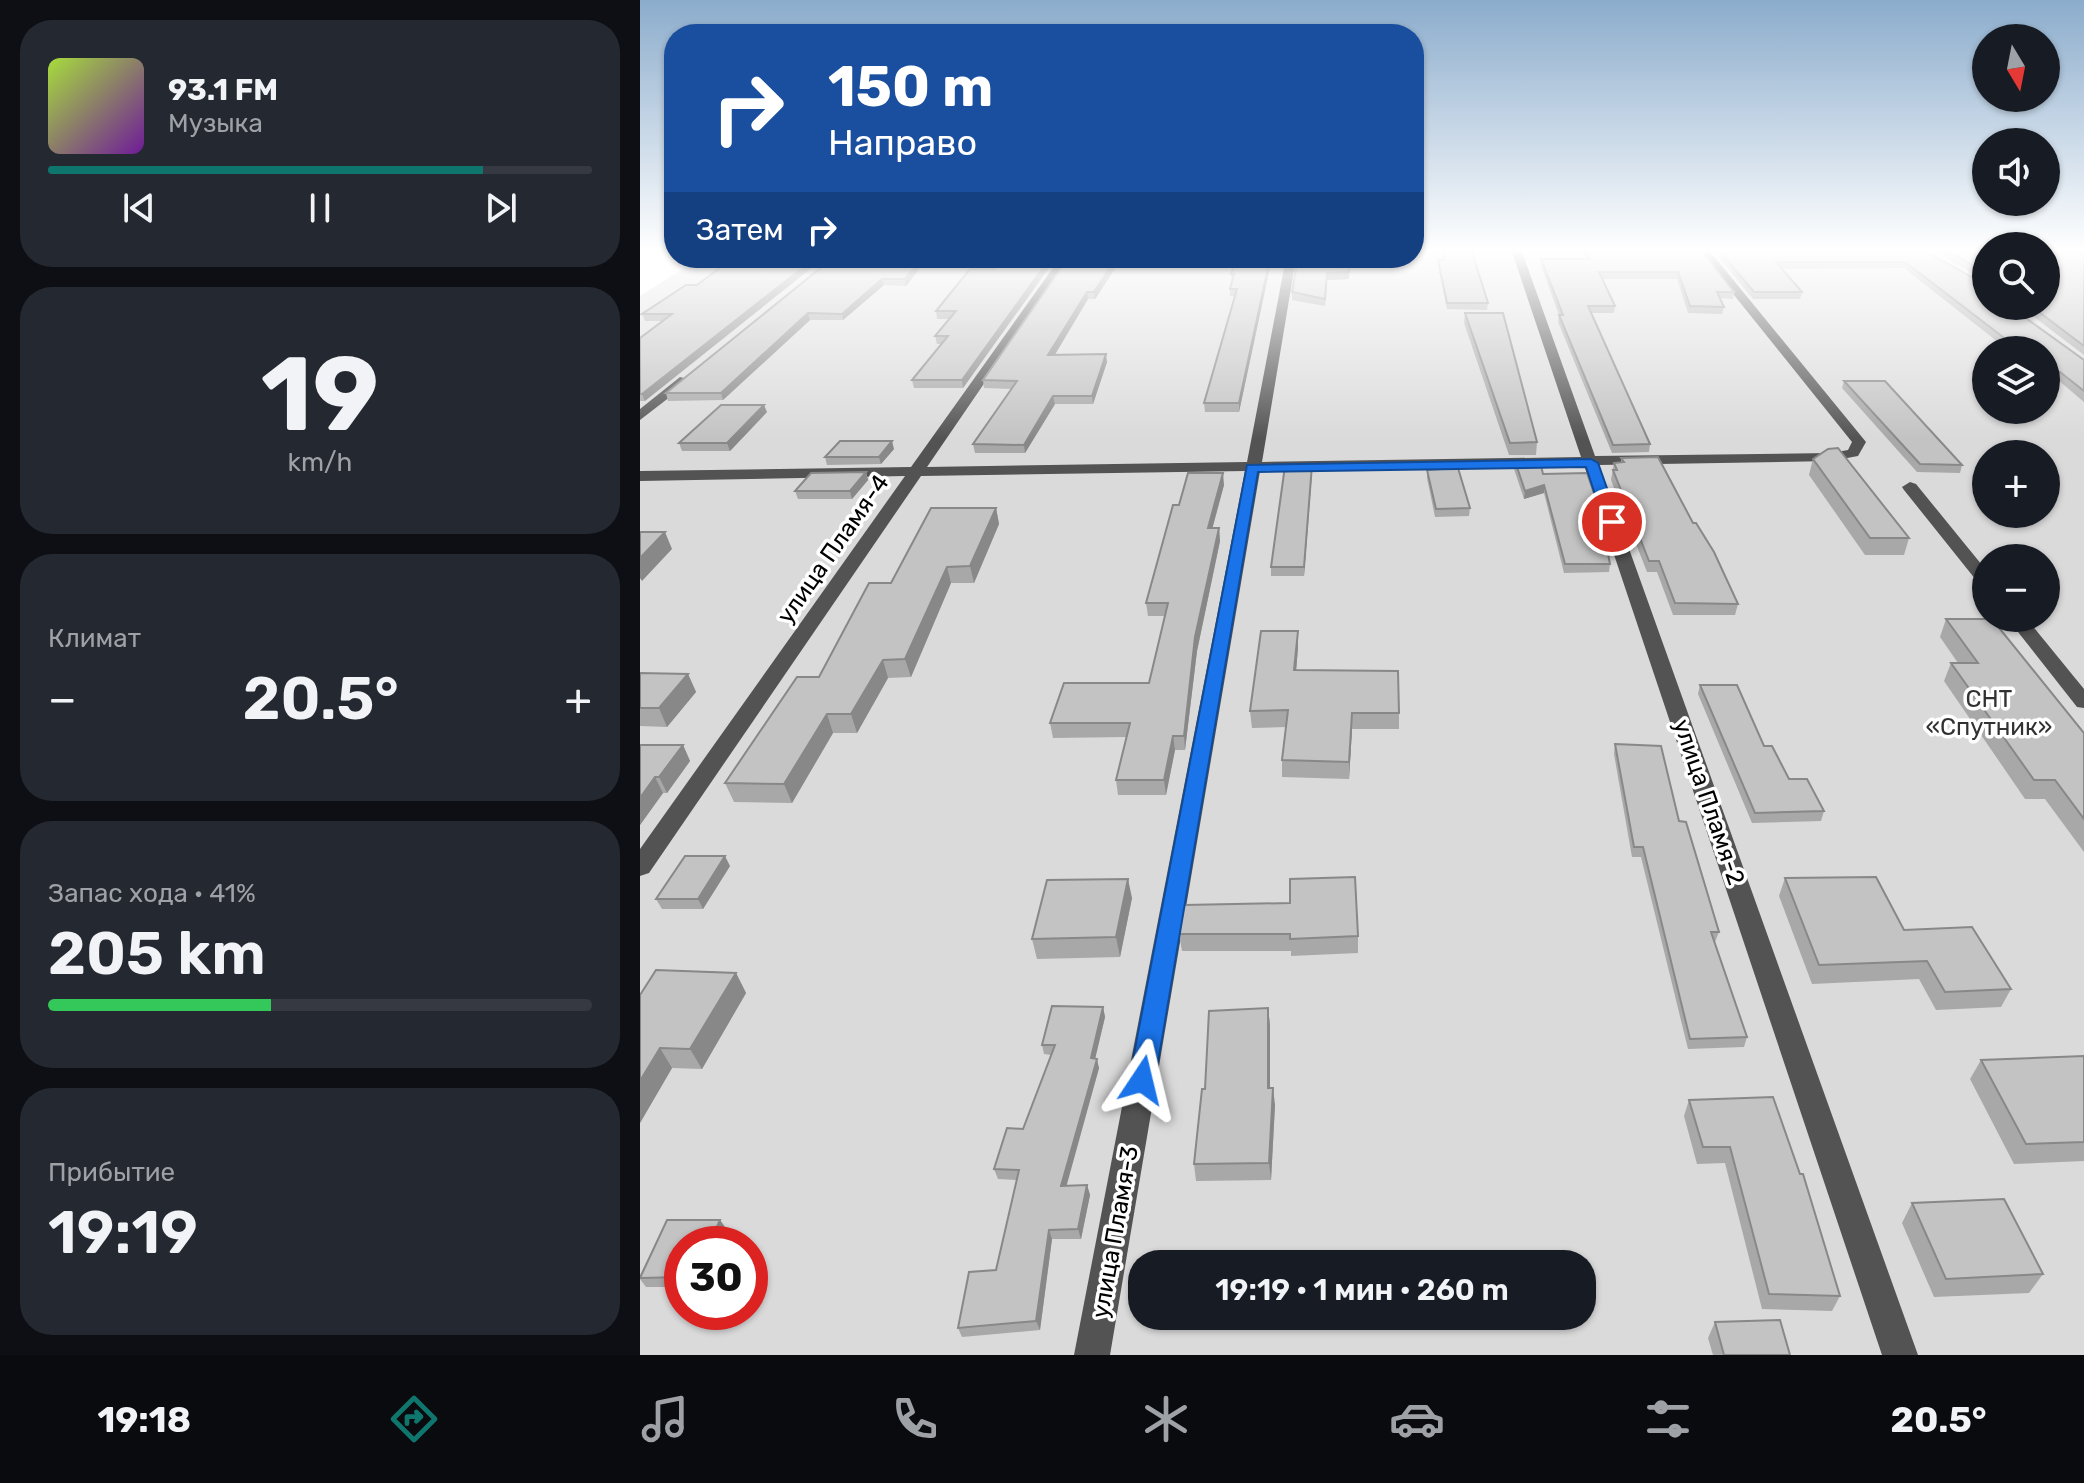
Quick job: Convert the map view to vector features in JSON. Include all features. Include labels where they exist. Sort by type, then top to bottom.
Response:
[{"type":"street","name":"улица Пламя-4","points":[[640,867],[1027,312]]},
{"type":"street","name":"улица Пламя-3","points":[[1092,1355],[1281,312]]},
{"type":"street","name":"улица Пламя-2","points":[[1538,312],[1900,1355]]},
{"type":"street","points":[[640,476],[1591,463],[1831,457],[1853,453],[1859,442],[1753,312]]},
{"type":"street","points":[[640,416],[701,367]]},
{"type":"street","points":[[1910,487],[1972,564]]},
{"type":"street","points":[[2027,632],[2084,702]]},
{"type":"green space","name":"СНТ «Спутник»","points":[[640,312],[1972,312],[1972,320],[2060,320],[2060,312],[2084,312],[2084,1355],[640,1355]]},
{"type":"building","points":[[746,312],[640,394],[640,338],[672,314],[642,314]]},
{"type":"building","points":[[766,312],[844,312],[808,313],[721,393],[666,393]]},
{"type":"building","points":[[955,312],[1011,312],[962,380],[912,380],[948,336],[935,336]]},
{"type":"building","points":[[1030,312],[1074,312],[1048,355],[1106,354],[1092,396],[1053,396],[1024,445],[973,444],[1017,381],[983,380]]},
{"type":"building","points":[[1230,312],[1258,312],[1239,403],[1204,403]]},
{"type":"building","points":[[1562,312],[1591,312],[1650,444],[1613,445],[1559,315],[1563,315]]},
{"type":"building","points":[[2060,312],[2084,312],[2084,346],[2050,320],[2060,320]]},
{"type":"building","points":[[1465,313],[1503,313],[1537,442],[1510,443]]},
{"type":"building","points":[[1981,320],[2028,320],[2051,336],[2002,336]]},
{"type":"building","points":[[2060,343],[2084,360],[2084,391],[2060,372]]},
{"type":"building","points":[[1844,381],[1885,381],[1962,465],[1920,464]]},
{"type":"building","points":[[721,405],[764,405],[727,443],[679,443]]},
{"type":"building","points":[[840,441],[892,441],[879,457],[825,457]]},
{"type":"building","points":[[1838,448],[1909,538],[1870,538],[1813,459],[1828,449]]},
{"type":"building","points":[[1658,457],[1693,523],[1696,523],[1714,552],[1738,604],[1675,603],[1659,561],[1649,561],[1613,470],[1617,470],[1614,463],[1624,462],[1621,458]]},
{"type":"building","points":[[1515,461],[1540,461],[1543,474],[1587,473],[1599,508],[1610,564],[1565,564],[1544,485],[1525,491]]},
{"type":"building","points":[[1312,465],[1304,567],[1271,567],[1285,466]]},
{"type":"building","points":[[1458,468],[1470,508],[1436,509],[1427,470]]},
{"type":"building","points":[[866,472],[850,491],[795,491],[811,473]]},
{"type":"building","points":[[1188,473],[1223,473],[1208,528],[1219,528],[1195,637],[1184,736],[1173,736],[1164,780],[1116,780],[1130,723],[1050,723],[1064,683],[1149,683],[1168,603],[1146,603],[1173,505],[1179,505]]},
{"type":"building","points":[[931,508],[996,508],[970,566],[947,567],[905,659],[883,660],[851,714],[827,714],[784,784],[725,783],[797,677],[819,677],[869,583],[891,583]]},
{"type":"building","points":[[640,532],[665,532],[640,558]]},
{"type":"building","points":[[1946,619],[1972,619],[1972,632],[2002,632],[2084,733],[2084,819],[2055,780],[2034,780],[1951,663],[1978,663]]},
{"type":"building","points":[[1261,631],[1298,631],[1294,670],[1398,671],[1399,713],[1352,713],[1349,762],[1282,760],[1288,710],[1250,711]]},
{"type":"building","points":[[640,673],[688,674],[659,708],[640,708]]},
{"type":"building","points":[[1700,685],[1737,685],[1764,746],[1772,746],[1789,779],[1807,779],[1824,811],[1755,813]]},
{"type":"building","points":[[1615,744],[1661,746],[1679,821],[1686,822],[1719,932],[1711,932],[1747,1037],[1690,1039],[1643,847],[1634,847]]},
{"type":"building","points":[[640,745],[683,745],[640,798]]},
{"type":"building","points":[[685,856],[725,856],[698,899],[656,899]]},
{"type":"building","points":[[1355,877],[1358,936],[1290,939],[1290,934],[1179,934],[1184,905],[1290,903],[1290,879]]},
{"type":"building","points":[[1876,877],[1904,930],[1972,927],[2011,989],[1945,992],[1927,961],[1819,965],[1785,878]]},
{"type":"building","points":[[1128,879],[1116,937],[1032,939],[1047,880]]},
{"type":"building","points":[[656,970],[736,973],[690,1049],[660,1048],[640,1081],[640,995]]},
{"type":"building","points":[[1052,1006],[1103,1007],[1091,1058],[1097,1059],[1061,1186],[1087,1185],[1078,1229],[1049,1230],[1036,1321],[958,1328],[969,1272],[996,1270],[1019,1170],[994,1169],[1007,1128],[1023,1129],[1055,1045],[1042,1045]]},
{"type":"building","points":[[1268,1008],[1268,1088],[1273,1088],[1269,1163],[1194,1164],[1202,1089],[1205,1089],[1209,1011]]},
{"type":"building","points":[[2084,1056],[2084,1142],[2026,1144],[1981,1060]]},
{"type":"building","points":[[1773,1097],[1800,1174],[1803,1174],[1840,1296],[1769,1294],[1730,1147],[1703,1147],[1689,1100]]},
{"type":"building","points":[[2004,1199],[2043,1274],[1946,1279],[1912,1203]]},
{"type":"building","points":[[667,1220],[720,1220],[717,1226],[664,1226]]},
{"type":"building","points":[[664,1226],[664,1277],[640,1278]]},
{"type":"building","points":[[1780,1320],[1790,1355],[1724,1355],[1715,1322]]},
{"type":"route","points":[[1142,1080],[1252,468],[1591,463],[1612,522]]}]
